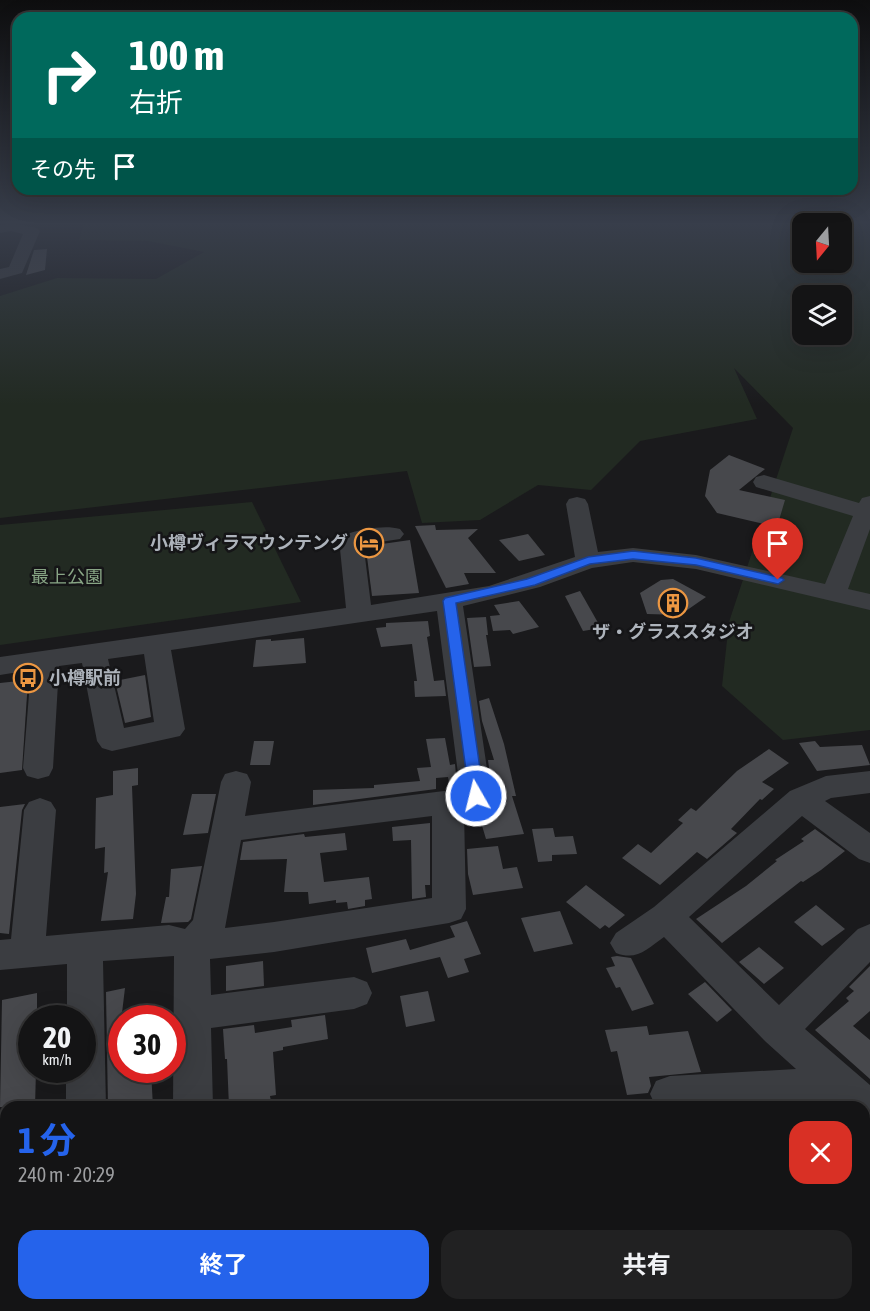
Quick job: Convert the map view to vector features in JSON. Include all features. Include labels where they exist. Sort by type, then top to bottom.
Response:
[{"type":"street","points":[[764,482],[868,508],[834,593]]},
{"type":"street","points":[[577,504],[588,561]]},
{"type":"street","points":[[359,614],[352,549],[358,538],[392,534]]},
{"type":"street","points":[[0,666],[449,601],[531,582],[588,561],[633,555],[696,562],[870,602]]},
{"type":"street","points":[[226,830],[448,803],[476,796],[449,601]]},
{"type":"street","points":[[93,652],[112,741],[170,729],[156,643]]},
{"type":"street","points":[[38,768],[46,659]]},
{"type":"street","points":[[193,1101],[192,946],[209,925],[236,782]]},
{"type":"street","points":[[628,943],[666,917],[801,799],[826,787],[870,782]]},
{"type":"street","points":[[801,799],[870,850]]},
{"type":"street","points":[[40,810],[14,953],[85,949],[170,940],[192,946],[274,937],[449,909],[448,803]]},
{"type":"street","points":[[666,917],[779,1030],[860,1101]]},
{"type":"street","points":[[779,1030],[870,939]]},
{"type":"street","points":[[85,949],[86,1101]]},
{"type":"street","points":[[193,1014],[354,993]]},
{"type":"street","points":[[670,1094],[843,1085]]},
{"type":"green space","points":[[41,283],[870,283],[870,730],[783,740],[722,686],[729,622],[793,428],[734,368],[757,419],[640,441],[591,490],[538,485],[480,520],[422,523],[407,471],[0,518],[0,296]]},
{"type":"green space","name":"最上公園","points":[[252,502],[301,602],[0,645],[0,525]]},
{"type":"building","points":[[729,455],[765,469],[739,490],[785,500],[777,527],[717,513],[705,496],[710,470]]},
{"type":"building","points":[[435,525],[436,530],[478,529],[468,538],[496,573],[464,573],[469,584],[446,588],[415,526]]},
{"type":"building","points":[[528,534],[545,555],[519,561],[499,540]]},
{"type":"building","points":[[410,540],[419,593],[372,596],[366,549],[368,546]]},
{"type":"building","name":"ザ・グラススタジオ","points":[[673,579],[706,597],[680,615],[647,614],[640,593],[661,580]]},
{"type":"building","points":[[580,591],[601,628],[583,631],[565,596]]},
{"type":"building","points":[[519,601],[539,627],[513,634],[510,630],[493,631],[490,616],[500,615],[494,605]]},
{"type":"building","points":[[486,617],[488,635],[486,635],[491,666],[474,667],[467,618]]},
{"type":"building","points":[[428,621],[430,636],[427,637],[434,681],[444,680],[446,696],[415,697],[414,681],[417,681],[412,644],[381,647],[376,628],[386,627],[386,623]]},
{"type":"building","points":[[304,638],[306,663],[253,667],[256,640]]},
{"type":"building","points":[[145,675],[151,717],[125,723],[115,681]]},
{"type":"building","points":[[28,680],[22,770],[0,773],[0,683]]},
{"type":"building","points":[[489,698],[504,744],[516,796],[512,796],[524,834],[486,839],[480,819],[493,817],[492,815],[495,814],[488,760],[494,760],[482,721],[479,701]]},
{"type":"building","points":[[445,738],[450,765],[455,764],[457,786],[450,787],[448,777],[436,778],[436,789],[313,805],[313,790],[374,788],[374,785],[420,781],[417,768],[431,767],[426,739]]},
{"type":"building","points":[[254,741],[274,741],[270,765],[250,765]]},
{"type":"building","points":[[815,741],[820,747],[862,745],[870,765],[817,771],[799,743]]},
{"type":"building","points":[[769,749],[789,763],[762,782],[774,789],[762,800],[760,799],[731,829],[737,833],[707,859],[697,852],[660,885],[622,858],[638,844],[651,853],[683,823],[678,820],[691,808],[696,811],[737,771]]},
{"type":"building","points":[[138,768],[138,785],[132,786],[136,894],[133,919],[101,921],[108,872],[104,873],[105,847],[95,849],[96,798],[113,795],[113,771]]},
{"type":"building","points":[[192,794],[216,794],[208,833],[183,835]]},
{"type":"building","points":[[25,804],[22,810],[9,934],[0,933],[0,807]]},
{"type":"building","points":[[430,823],[430,885],[425,885],[426,897],[412,899],[411,840],[393,841],[392,827]]},
{"type":"building","points":[[553,828],[555,837],[573,836],[577,854],[552,855],[552,861],[538,862],[532,829]]},
{"type":"building","points":[[815,829],[845,851],[821,870],[803,882],[801,881],[722,943],[696,919],[746,886],[777,861],[775,860],[804,841],[801,839]]},
{"type":"building","points":[[345,833],[347,850],[320,853],[324,882],[369,877],[372,899],[365,900],[365,906],[348,909],[347,902],[336,903],[336,900],[309,904],[308,892],[284,892],[287,859],[240,860],[243,842],[304,834],[305,837]]},
{"type":"building","points":[[498,846],[503,869],[517,867],[523,888],[473,895],[468,874],[467,849]]},
{"type":"building","points":[[202,866],[191,919],[188,922],[161,923],[166,897],[169,897],[171,869]]},
{"type":"building","points":[[586,885],[625,915],[609,928],[605,925],[600,929],[566,902]]},
{"type":"building","points":[[816,905],[845,929],[822,946],[794,922]]},
{"type":"building","points":[[560,911],[573,944],[534,952],[521,918]]},
{"type":"building","points":[[467,921],[481,954],[464,959],[469,972],[448,978],[440,957],[372,973],[366,948],[406,939],[410,950],[455,937],[450,926]]},
{"type":"building","points":[[759,947],[784,968],[764,984],[739,962]]},
{"type":"building","points":[[611,957],[631,958],[654,1004],[632,1011],[620,987],[616,988],[606,968],[615,966]]},
{"type":"building","points":[[263,961],[264,986],[226,991],[226,966]]},
{"type":"building","points":[[870,966],[870,1011],[853,1026],[870,1040],[870,1079],[815,1030],[849,1001],[846,998],[854,991],[849,987]]},
{"type":"building","points":[[705,982],[732,1010],[717,1022],[688,994]]},
{"type":"building","points":[[125,988],[123,1005],[108,1005],[108,1083],[152,1083],[153,1101],[108,1101],[106,992]]},
{"type":"building","points":[[428,991],[435,1021],[406,1027],[400,996]]},
{"type":"building","points":[[37,993],[37,1005],[18,1005],[18,1083],[36,1083],[35,1101],[0,1101],[2,1000]]},
{"type":"building","points":[[325,1015],[328,1039],[283,1047],[283,1050],[273,1052],[276,1095],[270,1096],[271,1101],[229,1101],[223,1029],[254,1025],[255,1033],[292,1027],[291,1020]]},
{"type":"building","points":[[647,1026],[649,1035],[688,1031],[701,1072],[649,1077],[651,1086],[648,1093],[627,1095],[617,1051],[611,1052],[605,1030]]},
{"type":"place","name":"小樽ヴィラマウンテング","points":[[369,543]]},
{"type":"place","name":"ザ・グラススタジオ","points":[[673,603]]},
{"type":"place","name":"小樽駅前","points":[[28,678]]},
{"type":"route","points":[[476,796],[449,601],[492,593],[531,582],[588,561],[633,555],[696,562],[778,580]]}]
